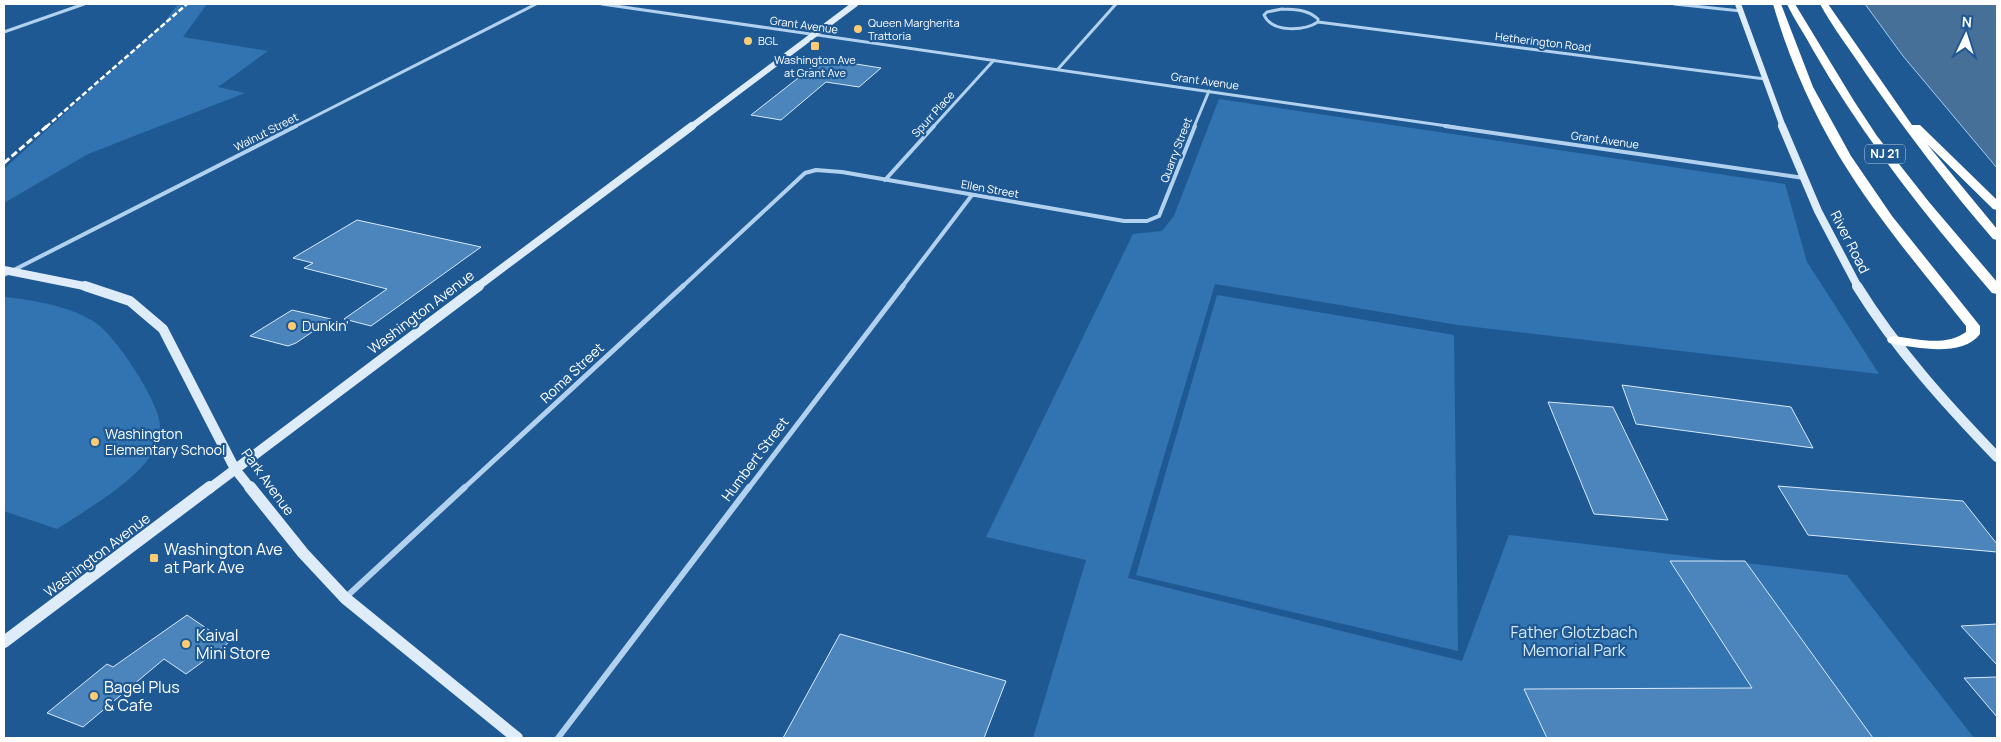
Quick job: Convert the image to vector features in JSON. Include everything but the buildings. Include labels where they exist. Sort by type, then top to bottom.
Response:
[{"type":"highway","points":[[1777,4],[1808,87],[1845,156],[1888,219],[1973,326],[1973,334],[1965,341],[1939,344],[1894,340]]},
{"type":"highway","name":"NJ 21","points":[[1791,4],[1841,89],[1882,150],[1926,208],[1997,290]]},
{"type":"highway","name":"NJ 21","points":[[1824,4],[1883,94],[1947,179],[1997,236]]},
{"type":"highway","points":[[1883,94],[1997,206]]},
{"type":"main road","name":"Washington Avenue","points":[[4,642],[855,4]]},
{"type":"main road","name":"River Road","points":[[1740,8],[1789,144],[1831,238],[1852,278],[1894,340],[1997,457]]},
{"type":"main road","name":"Park Avenue","points":[[6,272],[83,285],[130,301],[163,328],[235,469],[303,553],[345,598],[517,738]]},
{"type":"street","points":[[4,32],[84,4]]},
{"type":"street","name":"Walnut Street","points":[[6,272],[536,4]]},
{"type":"street","name":"Grant Avenue","points":[[602,4],[1805,178]]},
{"type":"street","points":[[1058,69],[1116,4]]},
{"type":"street","points":[[1674,4],[1740,8]]},
{"type":"street","points":[[1273,10],[1296,10],[1311,13],[1318,19],[1318,22],[1310,27],[1292,28],[1268,22],[1264,16],[1273,10]]},
{"type":"street","name":"Hetherington Road","points":[[1318,22],[1765,79]]},
{"type":"street","name":"Spurr Place","points":[[885,180],[994,60]]},
{"type":"street","name":"Quarry Street","points":[[1159,216],[1209,91]]},
{"type":"street","name":"Ellen Street","points":[[816,170],[1124,221],[1140,223],[1152,221],[1159,216]]},
{"type":"street","name":"Roma Street","points":[[345,598],[805,173],[816,170]]},
{"type":"street","name":"Humbert Street","points":[[558,738],[972,195]]},
{"type":"green space","points":[[178,4],[207,4],[183,37],[268,51],[218,87],[245,93],[88,154],[4,203],[4,169],[163,24]]},
{"type":"green space","name":"Father Glotzbach Memorial Park","points":[[1219,99],[1785,184],[1807,262],[1879,374],[1458,325],[1215,284],[1128,578],[1462,661],[1509,535],[1847,575],[1974,738],[1033,738],[1086,560],[986,537],[1133,234],[1162,231],[1174,216]]},
{"type":"green space","points":[[1217,295],[1454,335],[1458,651],[1136,575]]},
{"type":"green space","name":"Washington Elementary School","points":[[4,298],[62,307],[93,321],[112,339],[134,368],[158,414],[160,427],[156,445],[149,458],[139,470],[97,503],[57,529],[4,511]]},
{"type":"shaded area","points":[[1865,4],[1997,4],[1997,168],[1903,56]]},
{"type":"railway","points":[[46,127],[187,4]]},
{"type":"railway","points":[[4,163],[47,126]]},
{"type":"place","name":"Queen Margherita Trattoria","points":[[858,29]]},
{"type":"place","name":"BGL","points":[[748,41]]},
{"type":"place","name":"Washington Ave at Grant Ave","points":[[815,46]]},
{"type":"place","name":"Dunkin'","points":[[292,326]]},
{"type":"place","name":"Washington Elementary School","points":[[95,442]]},
{"type":"place","name":"Washington Ave at Park Ave","points":[[154,558]]},
{"type":"place","name":"Kaival Mini Store","points":[[186,644]]},
{"type":"place","name":"Bagel Plus & Cafe","points":[[94,696]]}]
